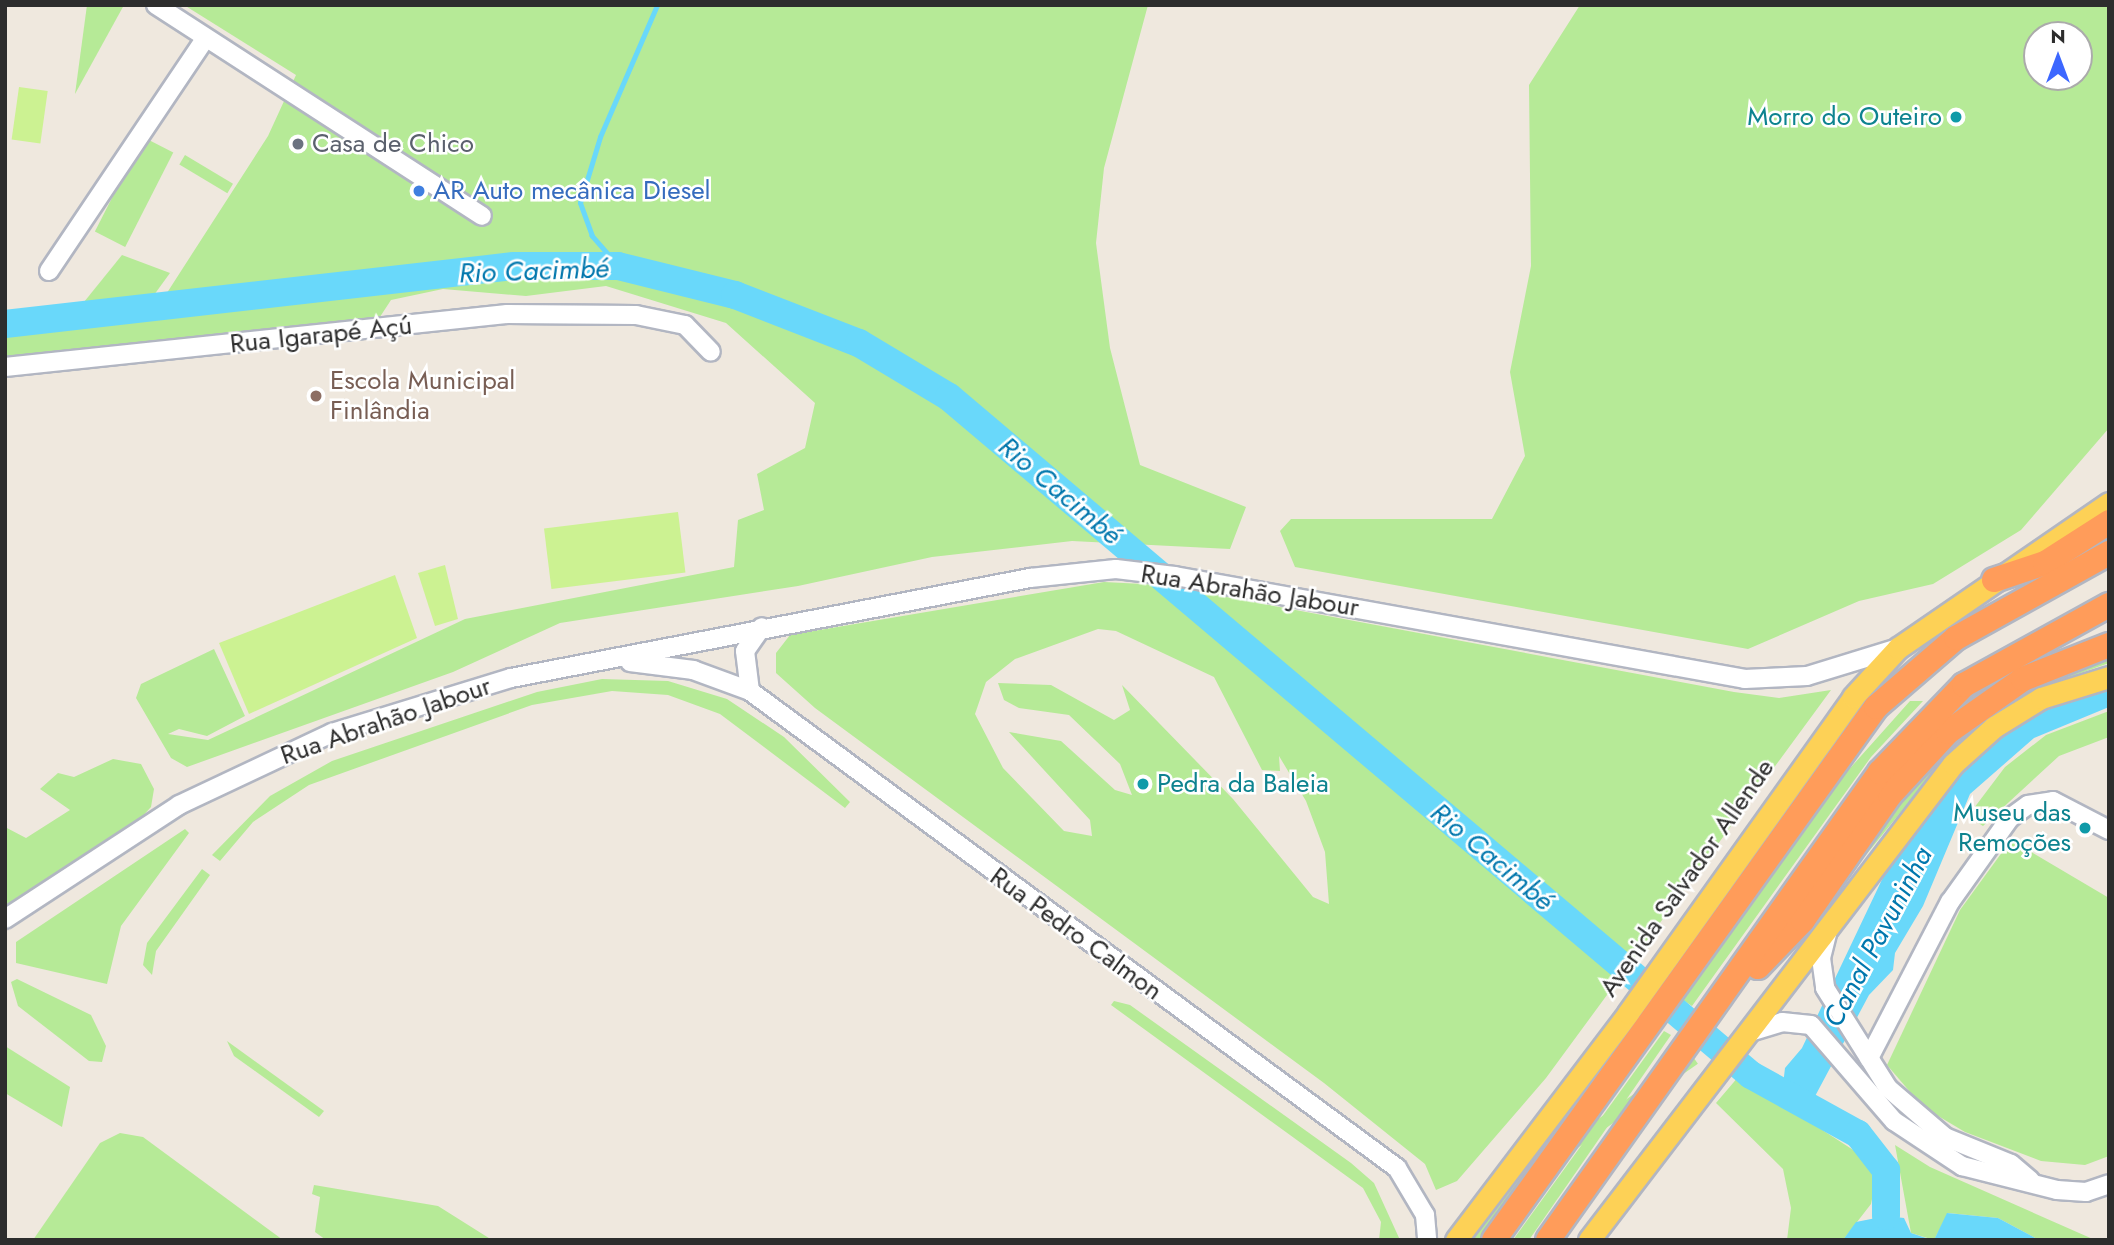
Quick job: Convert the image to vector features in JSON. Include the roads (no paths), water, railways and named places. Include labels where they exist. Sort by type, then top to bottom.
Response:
[{"type":"highway","points":[[1994,580],[2045,563],[2109,522]]},
{"type":"highway","name":"Avenida Salvador Allende","points":[[1494,1240],[1637,1020],[1673,990],[1847,741],[1906,677],[1994,614],[2109,553]]},
{"type":"highway","points":[[1548,1240],[1880,772],[1938,708],[1991,667],[2109,605]]},
{"type":"highway","points":[[1705,1022],[1803,920],[1890,796],[1948,732],[2023,679],[2109,645]]},
{"type":"main road","name":"Avenida Salvador Allende","points":[[1455,1240],[1637,1020],[1652,975],[1853,697],[1898,648],[2109,503]]},
{"type":"main road","points":[[1589,1240],[1707,1079],[1954,764],[1994,727],[2041,698],[2109,677]]},
{"type":"street","points":[[156,5],[203,41],[353,128],[482,216]]},
{"type":"street","points":[[49,271],[203,41]]},
{"type":"street","name":"Rua Igarapé Açú","points":[[5,367],[507,314],[636,315],[685,325],[711,352]]},
{"type":"street","name":"Rua Abrahão Jabour","points":[[5,919],[134,831],[298,748],[511,678],[762,627],[1030,578],[1116,569],[1175,576],[1745,680],[1807,676],[1898,648]]},
{"type":"street","points":[[750,691],[745,651],[762,627]]},
{"type":"street","name":"Rua Abrahão Jabour","points":[[600,661],[693,670],[750,691]]},
{"type":"street","name":"Rua Pedro Calmon","points":[[750,691],[1397,1168],[1425,1215],[1427,1240]]},
{"type":"street","points":[[1868,1058],[1942,916],[2010,818],[2028,805],[2053,801],[2109,830]]},
{"type":"street","points":[[1831,920],[1821,958],[1825,988],[1868,1058],[1901,1102],[1930,1127],[2011,1164],[2030,1180]]},
{"type":"street","points":[[1740,1037],[1771,1024],[1808,1024],[1925,1146],[1987,1176],[2030,1180],[2057,1190],[2086,1192],[2109,1184]]},
{"type":"water","name":"Canal Pavuninha","points":[[2109,678],[2109,707],[2034,738],[1970,794],[1923,906],[1895,953],[1893,970],[1869,995],[1813,1100],[1783,1085],[1785,1068],[1802,1048],[1887,869],[1957,765],[2014,716]]},
{"type":"water","points":[[1947,1213],[1998,1218],[2039,1240],[1934,1240]]},
{"type":"water","points":[[1886,1216],[1904,1218],[1911,1233],[1932,1240],[1843,1240],[1856,1222]]},
{"type":"waterway","points":[[618,266],[592,236],[580,203],[600,137],[657,5]]},
{"type":"waterway","name":"Rio Cacimbé","points":[[5,324],[514,266],[618,266],[735,295],[859,343],[949,397],[1751,1075],[1858,1134],[1886,1170],[1886,1216]]},
{"type":"place","name":"Morro do Outeiro","points":[[1956,117]]},
{"type":"place","name":"Casa de Chico","points":[[298,144]]},
{"type":"place","name":"AR Auto mecânica Diesel","points":[[419,191]]},
{"type":"place","name":"Escola Municipal Finlândia","points":[[316,396]]},
{"type":"place","name":"Pedra da Baleia","points":[[1143,784]]},
{"type":"place","name":"Museu das Remoções","points":[[2085,828]]}]
